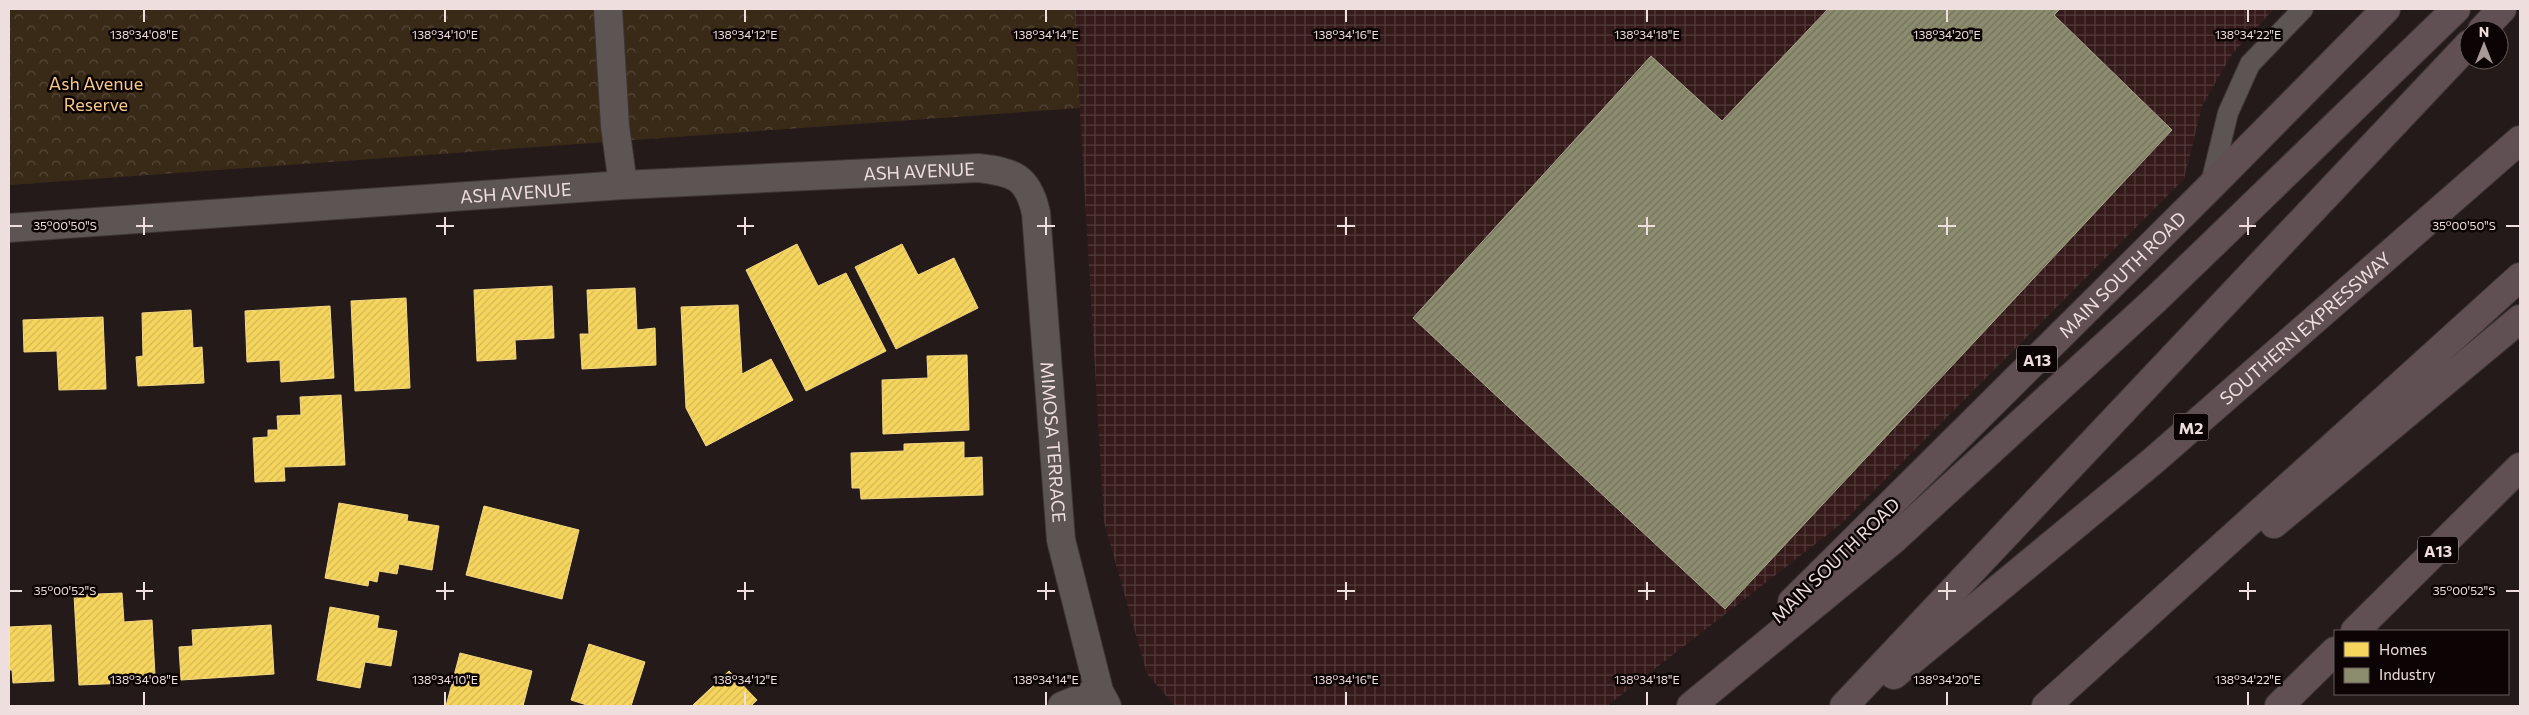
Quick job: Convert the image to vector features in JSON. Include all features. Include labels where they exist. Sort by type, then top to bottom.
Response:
[{"type":"highway","name":"MAIN SOUTH ROAD","points":[[1685,706],[1861,535],[2386,9]]},
{"type":"highway","points":[[1691,706],[1921,514],[2155,300],[2456,9]]},
{"type":"highway","points":[[2492,20],[2502,9]]},
{"type":"highway","points":[[1844,706],[2459,55]]},
{"type":"highway","name":"SOUTHERN EXPRESSWAY","points":[[1856,706],[2153,461],[2520,140]]},
{"type":"highway","points":[[2046,706],[2520,278]]},
{"type":"highway","points":[[2056,706],[2520,319]]},
{"type":"highway","name":"A13","points":[[2356,630],[2520,467]]},
{"type":"highway","points":[[2279,706],[2334,652]]},
{"type":"street","points":[[608,9],[615,126],[623,185]]},
{"type":"street","name":"ASH AVENUE","points":[[9,228],[623,185],[978,168],[1004,171],[1020,178]]},
{"type":"street","name":"MIMOSA TERRACE","points":[[1020,178],[1032,196],[1036,214],[1061,540],[1103,699]]},
{"type":"street","points":[[1062,706],[1103,699]]},
{"type":"lane","points":[[2210,187],[2228,113],[2250,64],[2303,9]]},
{"type":"shaded area","points":[[1074,9],[2274,9],[2232,54],[2202,106],[2184,179],[1841,524],[1607,706],[1175,706],[1147,674],[1104,522]]},
{"type":"green space","name":"Ash Avenue Reserve","points":[[9,9],[1074,9],[1080,108],[9,185]]},
{"type":"building: Homes","points":[[797,244],[818,286],[846,273],[886,351],[806,391],[746,270]]},
{"type":"building: Homes","points":[[902,244],[918,275],[954,258],[978,308],[896,349],[855,267]]},
{"type":"building: Homes","points":[[552,286],[554,338],[515,340],[516,359],[477,361],[474,290]]},
{"type":"building: Homes","points":[[635,288],[637,330],[655,328],[656,365],[582,369],[580,334],[589,334],[587,290]]},
{"type":"building: Homes","points":[[406,298],[410,388],[355,391],[351,301]]},
{"type":"building: Homes","points":[[738,305],[742,374],[771,359],[793,400],[706,446],[686,408],[681,307]]},
{"type":"building: Homes","points":[[330,306],[334,378],[281,382],[280,360],[247,362],[245,311]]},
{"type":"building: Homes","points":[[191,310],[193,348],[202,347],[204,383],[138,386],[136,357],[143,356],[142,313]]},
{"type":"building: Homes","points":[[103,317],[106,389],[59,390],[57,351],[24,352],[23,320]]},
{"type":"building: Homes","points":[[967,355],[969,430],[883,434],[882,380],[928,378],[927,356]]},
{"type":"building: Homes","points":[[341,395],[345,465],[284,467],[285,481],[255,482],[253,438],[268,437],[268,430],[278,430],[277,416],[301,415],[300,397]]},
{"type":"building: Homes","points":[[964,442],[964,458],[982,457],[983,495],[861,499],[860,488],[852,488],[851,453],[904,451],[904,444]]},
{"type":"building: Homes","points":[[339,503],[408,515],[407,521],[439,526],[432,570],[399,564],[397,574],[379,571],[377,582],[369,580],[368,586],[325,578]]},
{"type":"building: Homes","points":[[484,506],[579,530],[562,599],[466,575]]},
{"type":"building: Homes","points":[[122,593],[124,622],[152,620],[155,675],[129,677],[129,683],[79,685],[74,595]]},
{"type":"building: Homes","points":[[330,607],[379,616],[377,628],[397,631],[391,666],[365,662],[360,688],[317,680]]},
{"type":"building: Homes","points":[[51,625],[54,681],[13,683],[12,670],[9,670],[9,627]]},
{"type":"building: Homes","points":[[271,625],[274,674],[181,680],[179,647],[193,646],[192,630]]},
{"type":"building: Homes","points":[[589,644],[645,662],[631,706],[590,706],[571,700]]},
{"type":"building: Homes","points":[[460,653],[532,671],[523,706],[446,706]]},
{"type":"building: Homes","points":[[729,671],[757,700],[751,706],[692,706]]},
{"type":"building: Industry","points":[[1828,9],[2060,9],[2054,15],[2172,130],[1725,609],[1413,318],[1651,56],[1722,121]]}]
